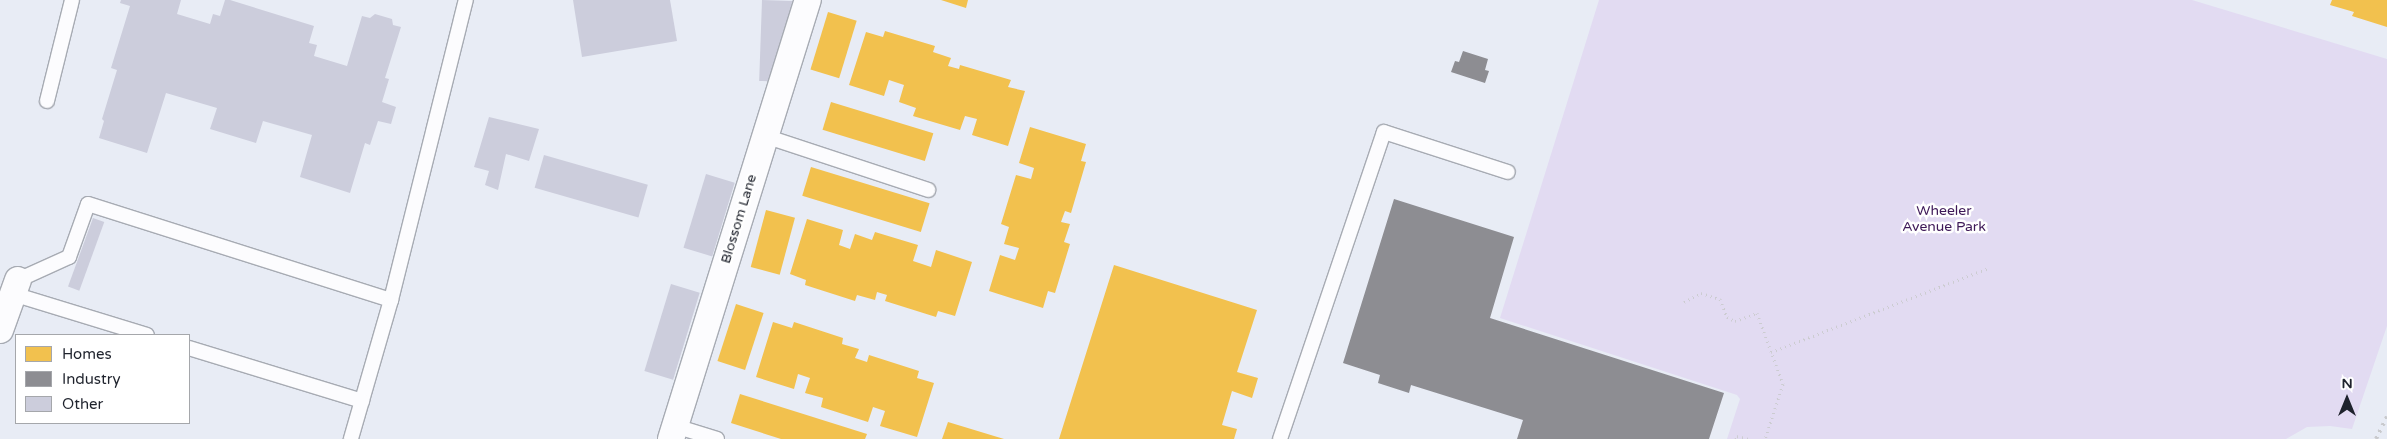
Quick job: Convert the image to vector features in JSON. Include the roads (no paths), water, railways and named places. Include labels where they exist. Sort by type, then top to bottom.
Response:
[{"type":"street","name":"Blossom Lane","points":[[673,433],[808,0]]},
{"type":"street","points":[[0,330],[16,287]]},
{"type":"lane","points":[[47,101],[72,0]]},
{"type":"lane","points":[[351,439],[391,300],[466,0]]},
{"type":"lane","points":[[1280,439],[1384,132],[1508,172]]},
{"type":"lane","points":[[765,136],[928,190]]},
{"type":"lane","points":[[16,287],[69,257],[88,204],[391,300]]},
{"type":"lane","points":[[16,287],[144,334]]},
{"type":"lane","points":[[190,348],[362,401]]},
{"type":"lane","points":[[673,433],[717,439]]},
{"type":"railway","points":[[2376,439],[2387,416]]},
{"type":"park label","name":"Wheeler Avenue Park","points":[[1944,220]]}]
